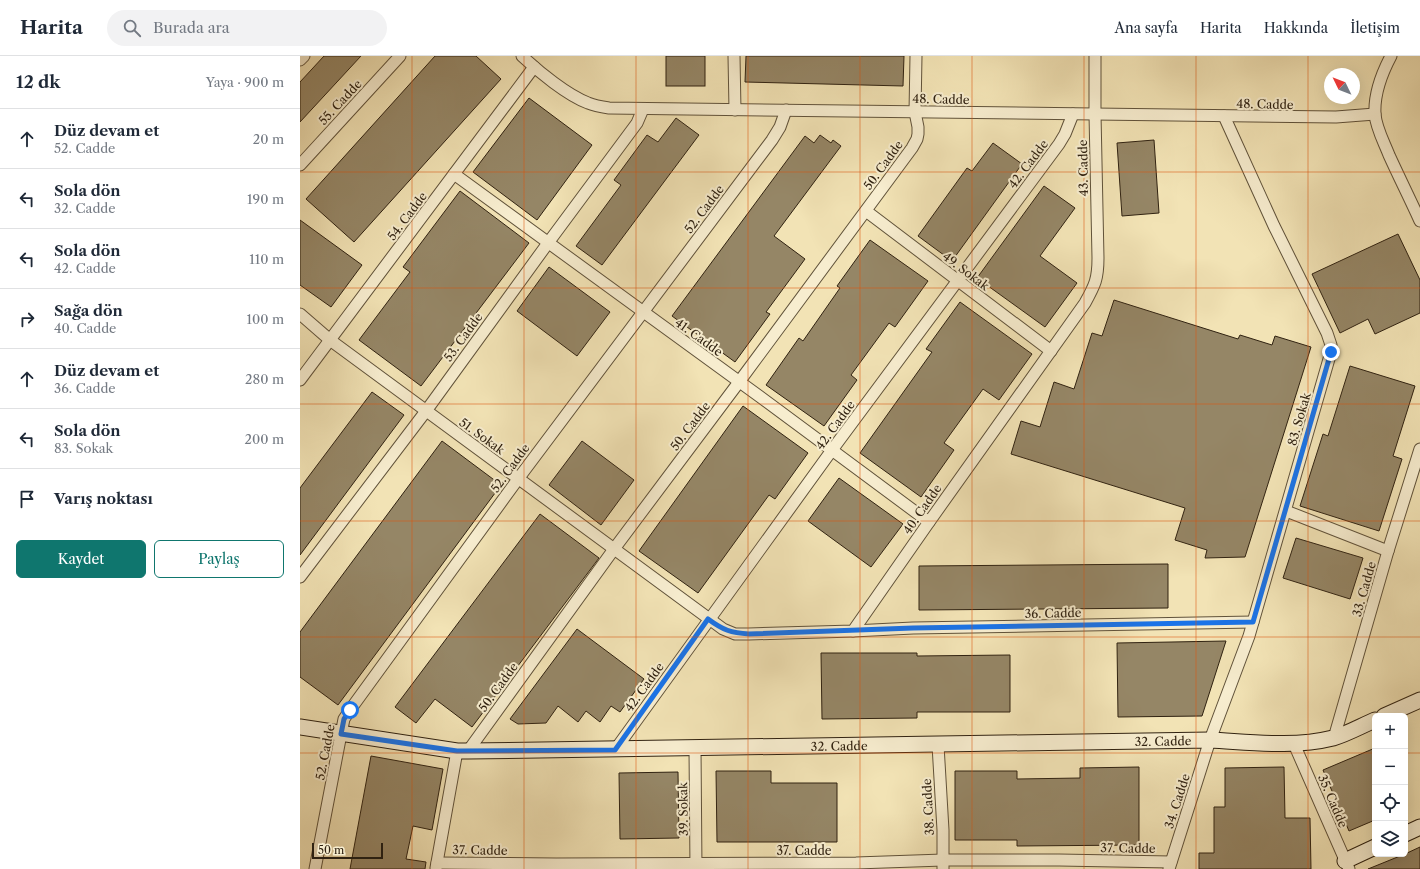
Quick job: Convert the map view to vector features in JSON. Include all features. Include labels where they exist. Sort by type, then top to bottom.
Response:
[{"type":"street","points":[[300,60],[304,56]]},
{"type":"street","name":"55. Cadde","points":[[300,165],[400,56]]},
{"type":"street","name":"48. Cadde","points":[[522,56],[554,82],[589,104],[609,108],[1336,117],[1375,114]]},
{"type":"street","points":[[734,56],[735,110]]},
{"type":"street","name":"50. Cadde","points":[[436,866],[463,751],[740,382],[917,139],[918,127],[915,112],[916,56]]},
{"type":"street","name":"43. Cadde","points":[[1096,56],[1095,114],[1098,258],[1097,280]]},
{"type":"street","points":[[1391,56],[1380,85],[1375,114],[1377,125],[1383,141],[1420,221]]},
{"type":"street","name":"54. Cadde","points":[[300,380],[534,67]]},
{"type":"street","name":"53. Cadde","points":[[300,577],[426,411],[548,243],[638,123],[643,109]]},
{"type":"street","name":"52. Cadde","points":[[315,869],[344,719],[518,479],[772,140],[780,127],[786,110]]},
{"type":"street","name":"42. Cadde","points":[[615,750],[708,619],[1059,144],[1065,134],[1073,114]]},
{"type":"street","name":"83. Sokak","points":[[1210,740],[1249,636],[1329,362],[1331,345],[1327,333],[1274,226],[1224,116]]},
{"type":"street","name":"41. Cadde","points":[[454,174],[740,382],[928,522]]},
{"type":"street","name":"49. Sokak","points":[[866,211],[1051,351]]},
{"type":"street","name":"40. Cadde","points":[[853,631],[928,522],[1085,303],[1097,280]]},
{"type":"street","name":"51. Sokak","points":[[300,314],[330,340],[708,619]]},
{"type":"street","name":"33. Cadde","points":[[1334,738],[1388,551],[1420,449]]},
{"type":"street","points":[[1286,511],[1388,551]]},
{"type":"street","points":[[708,619],[723,629],[735,634],[853,631]]},
{"type":"street","name":"36. Cadde","points":[[853,631],[921,628],[1253,622]]},
{"type":"street","points":[[1391,713],[1420,700]]},
{"type":"street","name":"32. Cadde","points":[[300,727],[463,751],[615,750],[1210,740],[1294,744],[1334,738],[1372,721]]},
{"type":"street","name":"34. Cadde","points":[[1170,865],[1210,740]]},
{"type":"street","name":"35. Cadde","points":[[1294,744],[1347,865]]},
{"type":"street","name":"38. Cadde","points":[[938,745],[943,830],[943,865]]},
{"type":"street","name":"39. Sokak","points":[[695,748],[696,866]]},
{"type":"street","points":[[1408,833],[1420,827]]},
{"type":"street","points":[[1347,865],[1372,849]]},
{"type":"street","name":"37. Cadde","points":[[436,866],[696,866],[856,863],[943,865],[1059,860],[1170,865]]},
{"type":"building","points":[[324,56],[361,56],[300,122],[300,82]]},
{"type":"building","points":[[435,56],[476,56],[501,79],[354,242],[306,199]]},
{"type":"building","points":[[666,56],[705,56],[705,86],[666,86]]},
{"type":"building","points":[[746,56],[904,56],[903,86],[745,82]]},
{"type":"building","points":[[529,98],[592,145],[537,220],[473,172]]},
{"type":"building","points":[[676,118],[699,135],[602,265],[576,246],[621,185],[614,180],[647,135],[658,142]]},
{"type":"building","points":[[820,135],[831,143],[833,140],[841,146],[774,236],[805,259],[766,312],[770,314],[735,362],[672,316],[805,136],[814,143]]},
{"type":"building","points":[[1154,140],[1159,213],[1122,216],[1117,143]]},
{"type":"building","points":[[993,143],[1022,164],[952,261],[918,236],[967,168],[972,171]]},
{"type":"building","points":[[1044,186],[1075,208],[1040,256],[1077,283],[1045,327],[977,278]]},
{"type":"building","points":[[460,191],[529,243],[421,386],[359,340],[410,272],[403,267]]},
{"type":"building","points":[[300,220],[362,265],[331,307],[300,285]]},
{"type":"building","points":[[1398,234],[1420,280],[1420,313],[1375,334],[1368,319],[1340,333],[1312,274]]},
{"type":"building","points":[[870,240],[928,281],[895,327],[889,323],[851,375],[857,380],[824,426],[766,385],[799,338],[803,341],[840,288],[837,286]]},
{"type":"building","points":[[549,267],[610,312],[577,356],[517,311]]},
{"type":"building","points":[[1114,300],[1238,339],[1240,335],[1272,345],[1275,336],[1311,347],[1245,557],[1205,558],[1207,550],[1175,540],[1185,508],[1011,454],[1021,421],[1040,427],[1054,382],[1074,389],[1092,333],[1102,336]]},
{"type":"building","points":[[960,302],[1032,354],[999,400],[983,389],[944,443],[954,450],[921,497],[860,453],[932,352],[926,349]]},
{"type":"building","points":[[1350,366],[1415,386],[1393,456],[1402,459],[1379,531],[1300,506],[1323,434],[1328,436]]},
{"type":"building","points":[[372,392],[404,415],[300,555],[300,488]]},
{"type":"building","points":[[743,406],[808,453],[775,499],[769,495],[698,593],[639,551]]},
{"type":"building","points":[[442,441],[501,485],[338,705],[300,677],[300,632]]},
{"type":"building","points":[[582,441],[634,480],[601,525],[549,485]]},
{"type":"building","points":[[839,478],[903,524],[871,567],[808,521]]},
{"type":"building","points":[[540,514],[599,558],[472,727],[435,699],[416,723],[395,707]]},
{"type":"building","points":[[1296,538],[1363,558],[1350,599],[1283,578]]},
{"type":"building","points":[[1168,564],[1168,608],[919,610],[919,566]]},
{"type":"building","points":[[577,629],[644,679],[620,712],[611,706],[600,722],[586,711],[578,722],[558,706],[546,723],[518,724],[510,719]]},
{"type":"building","points":[[1226,641],[1202,716],[1118,717],[1117,643]]},
{"type":"building","points":[[821,653],[917,653],[917,656],[1010,655],[1010,712],[917,712],[917,718],[822,719]]},
{"type":"building","points":[[1372,749],[1372,821],[1349,831],[1323,770]]},
{"type":"building","points":[[371,756],[443,769],[432,830],[413,826],[406,859],[426,862],[425,869],[350,869]]},
{"type":"building","points":[[1139,767],[1139,845],[1017,846],[1017,840],[955,840],[955,771],[1017,771],[1017,779],[1080,778],[1080,768]]},
{"type":"building","points":[[1284,767],[1285,818],[1310,818],[1311,869],[1199,869],[1199,853],[1214,853],[1214,807],[1225,807],[1225,768]]},
{"type":"building","points":[[716,771],[771,771],[771,783],[837,783],[837,842],[717,842]]},
{"type":"building","points":[[678,772],[679,838],[620,839],[619,773]]},
{"type":"building","points":[[1420,847],[1420,869],[1368,869],[1398,857],[1408,857],[1408,853]]},
{"type":"route","points":[[350,710],[344,719],[341,734],[457,751],[615,750],[708,619],[728,632],[735,634],[913,628],[1253,622],[1331,352]]}]
